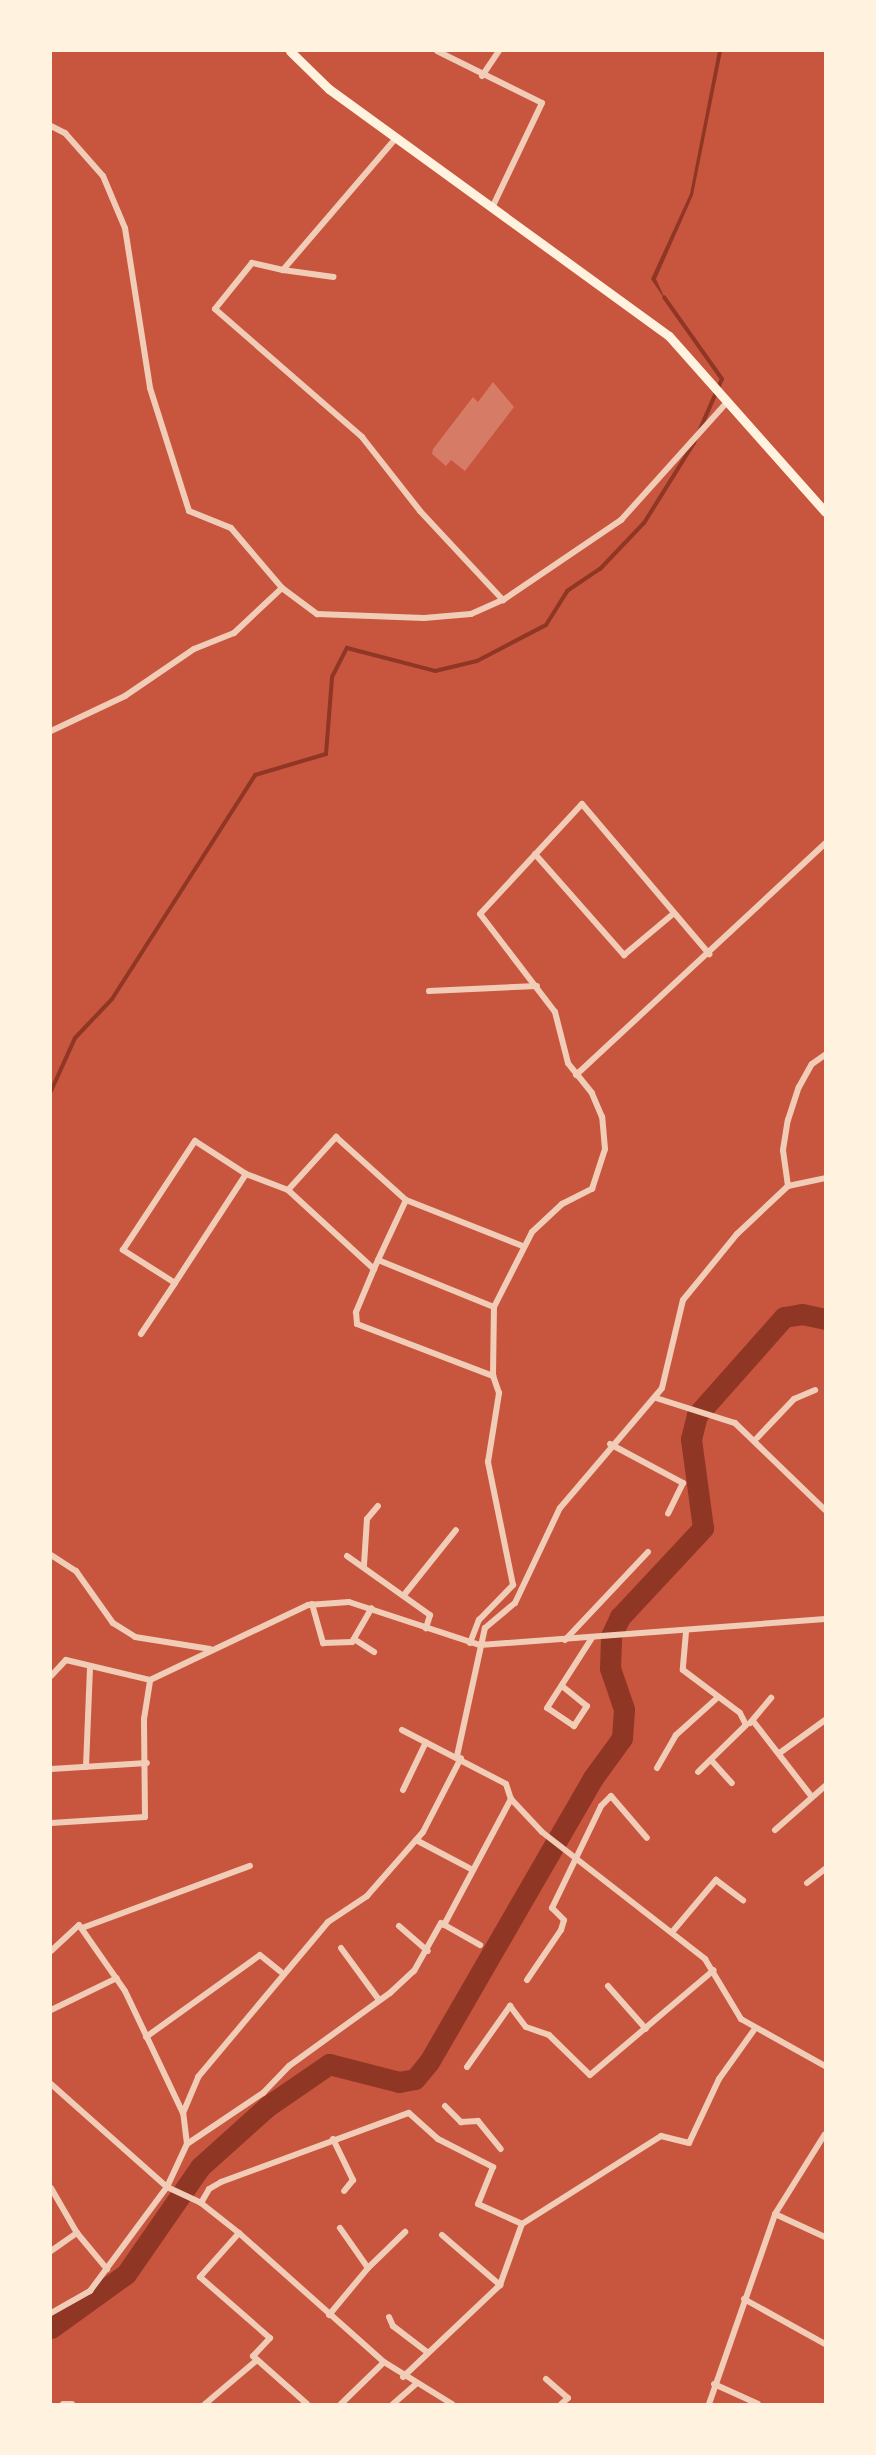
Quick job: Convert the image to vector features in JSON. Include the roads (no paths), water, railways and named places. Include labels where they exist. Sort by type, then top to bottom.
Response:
[{"type":"main road","points":[[290,51],[328,88],[669,336],[825,512]]},
{"type":"street","points":[[437,51],[482,76],[542,103],[492,208]]},
{"type":"street","points":[[482,76],[499,51]]},
{"type":"street","points":[[51,126],[65,133],[104,176],[125,228],[150,388],[189,511],[231,528],[282,588],[317,614],[342,618],[471,614],[503,600],[621,520],[728,400]]},
{"type":"street","points":[[283,270],[396,138]]},
{"type":"street","points":[[334,277],[252,263],[215,309],[362,437],[420,511],[503,600]]},
{"type":"street","points":[[51,731],[125,696],[194,649],[234,633],[282,588]]},
{"type":"street","points":[[470,1643],[479,1620],[513,1585],[488,1462],[499,1393],[494,1376],[494,1307],[523,1246],[548,1214],[592,1189],[600,1176],[602,1117],[576,1075],[555,1012],[480,914],[582,804],[709,954]]},
{"type":"street","points":[[576,1075],[825,844]]},
{"type":"street","points":[[536,854],[624,955],[674,913]]},
{"type":"street","points":[[429,991],[537,986]]},
{"type":"street","points":[[788,1186],[783,1150],[788,1120],[812,1064],[825,1055]]},
{"type":"street","points":[[288,1190],[336,1137],[406,1200],[523,1246]]},
{"type":"street","points":[[175,1283],[123,1250],[195,1141],[246,1174],[288,1190],[374,1269]]},
{"type":"street","points":[[141,1334],[246,1174]]},
{"type":"street","points":[[183,2113],[198,2077],[328,1922],[367,1896],[416,1840],[459,1757],[485,1628],[523,1589],[550,1523],[610,1444],[656,1398],[667,1376],[683,1300],[737,1234],[788,1186],[825,1178]]},
{"type":"street","points":[[406,1200],[356,1312],[357,1324],[494,1376]]},
{"type":"street","points":[[378,1260],[494,1307]]},
{"type":"street","points":[[757,1438],[794,1399],[815,1390]]},
{"type":"street","points":[[656,1398],[735,1423],[757,1438],[825,1510]]},
{"type":"street","points":[[610,1444],[683,1483],[669,1514]]},
{"type":"street","points":[[364,1565],[367,1519],[378,1506]]},
{"type":"street","points":[[404,1595],[456,1530]]},
{"type":"street","points":[[566,1640],[648,1552]]},
{"type":"street","points":[[51,1555],[76,1571],[112,1623],[127,1632],[212,1650]]},
{"type":"street","points":[[347,1556],[364,1565],[430,1616],[426,1628]]},
{"type":"street","points":[[51,1676],[66,1660],[150,1680],[312,1604],[350,1602],[480,1645],[686,1632],[825,1619]]},
{"type":"street","points":[[312,1604],[323,1643],[354,1639],[374,1652]]},
{"type":"street","points":[[354,1639],[372,1608]]},
{"type":"street","points":[[686,1632],[683,1670],[716,1699],[733,1706],[746,1725]]},
{"type":"street","points":[[562,1686],[587,1706],[574,1726],[547,1708],[592,1638]]},
{"type":"street","points":[[86,1767],[90,1666]]},
{"type":"street","points":[[51,1823],[145,1817],[147,1763],[144,1719],[150,1680]]},
{"type":"street","points":[[698,1772],[753,1720],[771,1698]]},
{"type":"street","points":[[657,1768],[676,1735],[716,1699]]},
{"type":"street","points":[[753,1720],[781,1752],[812,1797]]},
{"type":"street","points":[[781,1752],[825,1720]]},
{"type":"street","points":[[402,1730],[459,1757],[506,1784],[511,1799],[542,1832],[673,1931],[714,1971],[741,2019],[754,2030],[825,2066]]},
{"type":"street","points":[[403,1790],[426,1742]]},
{"type":"street","points":[[711,1760],[732,1783]]},
{"type":"street","points":[[51,1769],[147,1763]]},
{"type":"street","points":[[775,1830],[825,1786]]},
{"type":"street","points":[[527,1980],[561,1930],[564,1920],[552,1908],[601,1806],[611,1796],[647,1838]]},
{"type":"street","points":[[51,2313],[90,2291],[167,2187],[187,2144],[263,2094],[289,2067],[379,2000],[428,1951],[511,1799]]},
{"type":"street","points":[[416,1840],[473,1870]]},
{"type":"street","points":[[81,1929],[250,1866]]},
{"type":"street","points":[[807,1883],[825,1869]]},
{"type":"street","points":[[673,1931],[716,1880],[743,1900]]},
{"type":"street","points":[[51,1951],[79,1925],[117,1978],[183,2113],[187,2144]]},
{"type":"street","points":[[444,1925],[480,1945]]},
{"type":"street","points":[[399,1926],[428,1951]]},
{"type":"street","points":[[341,1948],[379,2000]]},
{"type":"street","points":[[146,2037],[260,1955],[280,1971]]},
{"type":"street","points":[[467,2067],[510,2006],[526,2027],[549,2035],[590,2075],[714,1971]]},
{"type":"street","points":[[51,2010],[117,1978]]},
{"type":"street","points":[[608,1986],[646,2029]]},
{"type":"street","points":[[404,2377],[427,2352],[500,2284],[522,2224],[661,2136],[689,2143],[719,2079],[754,2030]]},
{"type":"street","points":[[51,2084],[167,2187],[201,2202],[239,2233],[384,2362],[404,2377],[452,2404]]},
{"type":"street","points":[[445,2106],[461,2122],[478,2121],[501,2149]]},
{"type":"street","points":[[201,2202],[208,2189],[221,2182],[333,2139],[412,2113],[438,2139],[493,2167],[478,2204],[522,2224]]},
{"type":"street","points":[[709,2404],[714,2384],[775,2214],[825,2134]]},
{"type":"street","points":[[333,2139],[353,2180],[344,2191]]},
{"type":"street","points":[[51,2188],[77,2233],[107,2269]]},
{"type":"street","points":[[775,2214],[825,2237]]},
{"type":"street","points":[[340,2228],[368,2268]]},
{"type":"street","points":[[329,2315],[368,2268],[405,2232]]},
{"type":"street","points":[[51,2251],[77,2233]]},
{"type":"street","points":[[239,2233],[200,2277],[270,2338],[253,2356],[307,2404]]},
{"type":"street","points":[[442,2235],[500,2284]]},
{"type":"street","points":[[744,2299],[825,2344]]},
{"type":"street","points":[[389,2317],[393,2326],[427,2352]]},
{"type":"street","points":[[206,2404],[257,2360]]},
{"type":"street","points":[[344,2403],[384,2362]]},
{"type":"street","points":[[546,2379],[568,2398],[561,2404]]},
{"type":"street","points":[[393,2404],[416,2384]]},
{"type":"street","points":[[714,2384],[758,2404]]},
{"type":"street","points":[[63,2404],[72,2404]]},
{"type":"waterway","points":[[51,1091],[75,1038],[112,999],[255,775],[326,754],[332,677],[347,648],[435,671],[477,661],[546,625],[567,591],[600,569],[644,523],[694,443],[722,379],[664,297]]},
{"type":"waterway","points":[[51,2328],[126,2274],[200,2167],[268,2106],[329,2064],[399,2082],[415,2079],[429,2062],[593,1778],[622,1738],[624,1709],[610,1668],[611,1636],[620,1617],[703,1528],[691,1439],[697,1415],[784,1317],[802,1314],[825,1319]]}]
